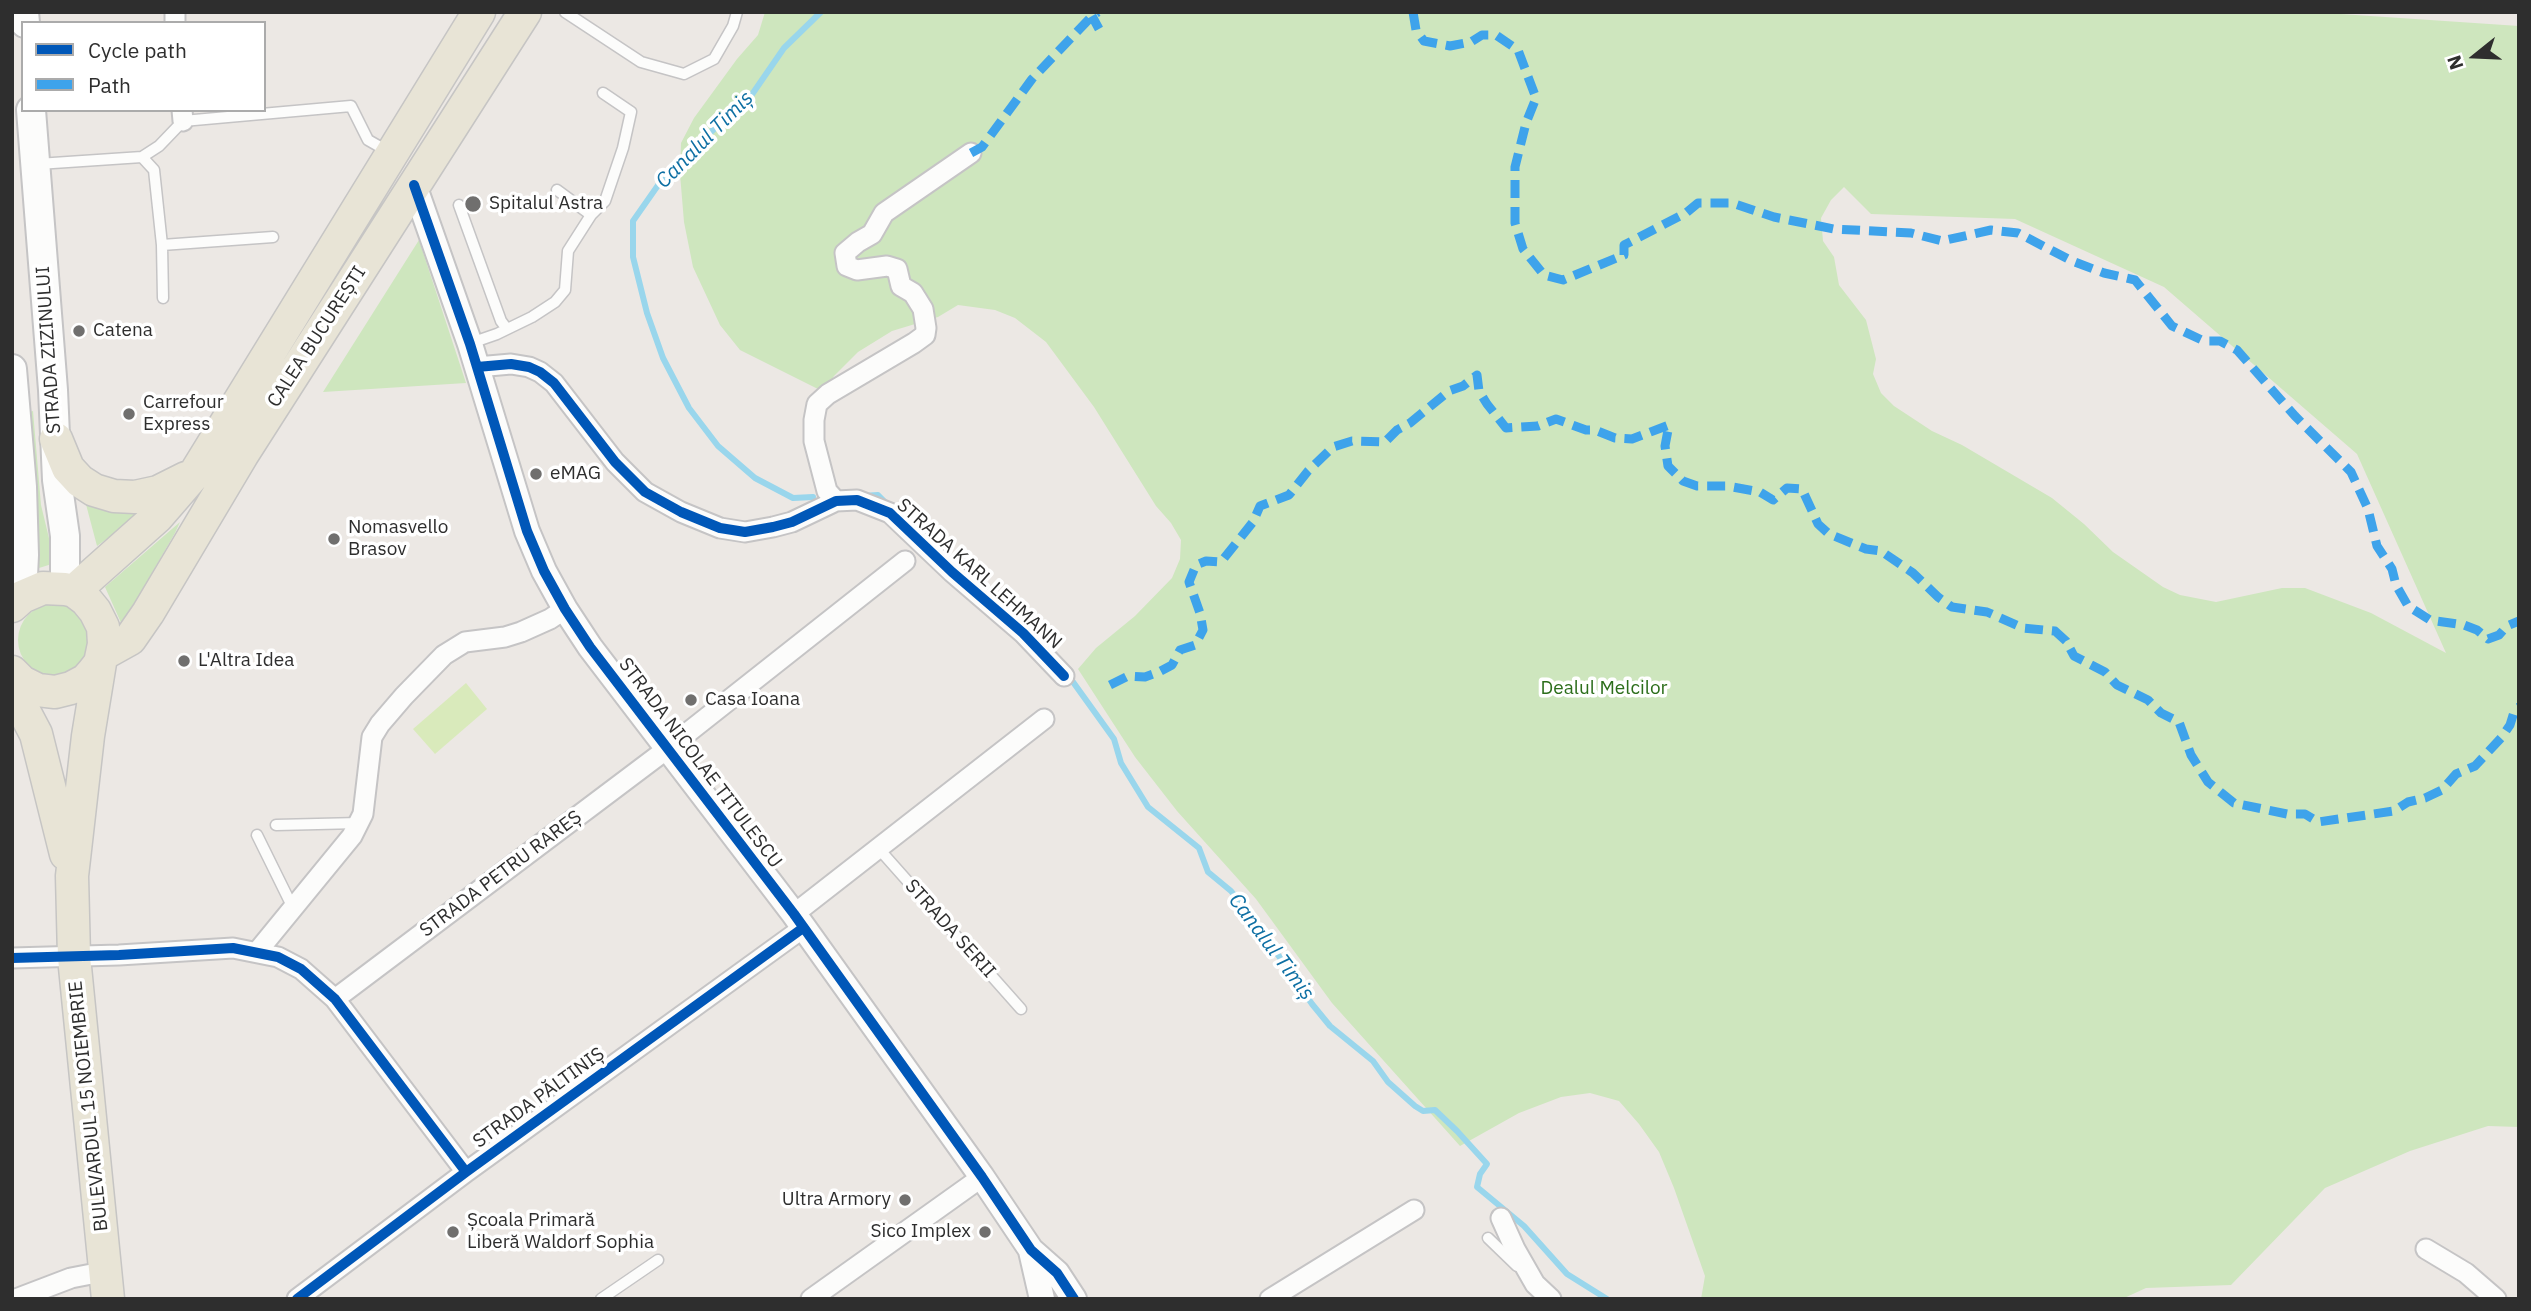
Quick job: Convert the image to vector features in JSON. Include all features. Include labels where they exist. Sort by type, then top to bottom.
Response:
[{"type":"main road","name":"CALEA BUCUREȘTI","points":[[69,590],[157,517],[196,472],[479,12]]},
{"type":"main road","name":"CALEA BUCUREȘTI","points":[[12,672],[22,682],[37,690],[55,692],[71,688],[86,680],[101,658],[130,639],[242,455],[525,12]]},
{"type":"main road","name":"STRADA ZIZINULUI","points":[[31,112],[57,480],[69,590]]},
{"type":"main road","name":"STRADA ZIZINULUI","points":[[12,369],[22,487],[24,555],[15,603]]},
{"type":"main road","points":[[56,439],[68,468],[80,481],[94,490],[114,496],[135,497],[158,492],[196,472]]},
{"type":"main road","points":[[15,603],[43,588],[69,590]]},
{"type":"main road","name":"BULEVARDUL 15 NOIEMBRIE","points":[[69,590],[86,600],[103,627],[72,876],[74,957],[108,1285]]},
{"type":"main road","points":[[12,704],[26,715],[36,734],[72,876]]},
{"type":"street","points":[[477,367],[511,364],[529,366],[540,372],[554,383],[615,462],[645,492],[681,512],[720,528],[745,532],[792,522],[836,501],[827,491],[814,442],[817,404],[828,394],[925,335],[923,309],[913,293],[901,286],[897,269],[887,266],[857,270],[847,266],[845,253],[872,234],[884,213],[971,153]]},
{"type":"street","name":"STRADA NICOLAE TITULESCU","points":[[414,185],[470,344],[527,530],[544,571],[565,609],[590,647],[798,921],[982,1177],[1031,1250],[1057,1273],[1074,1299]]},
{"type":"street","name":"STRADA KARL LEHMANN","points":[[836,501],[857,500],[890,513],[952,572],[1023,633],[1064,676]]},
{"type":"street","name":"STRADA PETRU RAREȘ","points":[[335,999],[667,749],[905,561]]},
{"type":"street","points":[[257,952],[352,836],[363,814],[372,737],[380,724],[444,655],[465,642],[505,637],[521,632],[565,609]]},
{"type":"street","points":[[798,921],[879,849],[1044,719]]},
{"type":"street","name":"STRADA PĂLTINIȘ","points":[[297,1299],[798,921]]},
{"type":"street","points":[[12,958],[233,948],[278,957],[301,969],[335,999],[466,1172]]},
{"type":"street","points":[[811,1299],[982,1177]]},
{"type":"street","points":[[1277,1297],[1415,1210]]},
{"type":"street","points":[[1501,1218],[1535,1284],[1551,1299]]},
{"type":"street","points":[[2426,1249],[2466,1273],[2496,1299]]},
{"type":"street","name":"STRADA NICOLAE TITULESCU","points":[[1031,1250],[1042,1299]]},
{"type":"street","points":[[16,1299],[71,1278],[108,1285]]},
{"type":"lane","points":[[565,12],[641,62],[684,74],[714,59],[733,26],[737,12]]},
{"type":"lane","points":[[470,344],[507,329],[555,302],[565,290],[568,251],[591,215],[605,201],[624,148],[631,112],[603,93]]},
{"type":"lane","points":[[266,111],[351,106],[368,140],[392,154]]},
{"type":"lane","points":[[34,164],[142,157],[159,146],[183,115],[239,112]]},
{"type":"lane","points":[[142,157],[154,170],[162,245],[163,298]]},
{"type":"lane","points":[[558,190],[591,215]]},
{"type":"lane","points":[[459,205],[501,321],[507,329]]},
{"type":"lane","points":[[162,245],[273,237]]},
{"type":"lane","points":[[276,825],[359,823]]},
{"type":"lane","points":[[257,835],[293,908]]},
{"type":"lane","name":"STRADA SERII","points":[[879,849],[1021,1009]]},
{"type":"lane","points":[[1488,1238],[1535,1284]]},
{"type":"lane","points":[[601,1299],[658,1259]]},
{"type":"green space","name":"Dealul Melcilor","points":[[765,12],[2311,12],[2519,26],[2519,1127],[2488,1126],[2410,1151],[2325,1188],[2231,1285],[2146,1288],[2122,1299],[1701,1299],[1705,1276],[1674,1188],[1659,1152],[1619,1101],[1590,1093],[1561,1097],[1519,1113],[1460,1146],[1332,1003],[1256,899],[1177,811],[1135,757],[1078,669],[1096,648],[1135,616],[1172,578],[1180,559],[1181,540],[1156,506],[1094,407],[1046,342],[1015,318],[995,310],[958,305],[938,317],[892,331],[858,352],[834,376],[824,392],[740,350],[720,325],[693,267],[684,222],[680,174],[681,143],[694,118],[758,35]],"holes":[[[1844,187],[1871,214],[2015,219],[2164,287],[2357,454],[2446,653],[2371,613],[2305,588],[2282,588],[2216,602],[2180,595],[2163,587],[2113,552],[2052,498],[1962,445],[1932,431],[1894,406],[1881,393],[1873,374],[1876,359],[1866,320],[1839,285],[1834,257],[1823,241],[1821,218],[1831,200]]]},
{"type":"green space","points":[[419,240],[466,383],[323,392]]},
{"type":"green space","points":[[33,411],[41,505],[55,563],[39,568],[29,412]]},
{"type":"green space","points":[[83,493],[147,510],[97,546]]},
{"type":"green space","points":[[180,522],[175,533],[122,625],[105,587]]},
{"type":"green space","points":[[54,604],[74,610],[84,620],[90,640],[84,660],[74,670],[54,676],[34,670],[24,660],[18,640],[24,620],[34,610]]},
{"type":"green space","points":[[466,683],[487,709],[435,754],[413,729]]},
{"type":"waterway","name":"Canalul Timiș","points":[[813,497],[793,498],[755,478],[718,446],[689,408],[663,358],[647,313],[633,257],[633,221],[661,181],[715,128],[744,106],[784,48],[821,12]]},
{"type":"waterway","name":"Canalul Timiș","points":[[863,496],[878,495],[887,504]]},
{"type":"waterway","name":"Canalul Timiș","points":[[1068,675],[1114,739],[1121,763],[1148,807],[1199,848],[1208,872],[1231,891],[1330,1026],[1373,1061],[1388,1082],[1415,1106],[1423,1111],[1435,1110],[1457,1131],[1487,1164],[1480,1174],[1477,1187],[1524,1226],[1567,1274],[1607,1299]]},
{"type":"marked path","points":[[971,153],[982,147],[1032,79],[1098,12]]},
{"type":"marked path","points":[[1413,12],[1416,30],[1424,41],[1450,46],[1471,42],[1482,35],[1496,35],[1518,50],[1536,98],[1526,123],[1515,167],[1515,223],[1523,249],[1544,275],[1563,280],[1624,255],[1624,245],[1686,213],[1698,203],[1732,203],[1774,217],[1834,229],[1911,233],[1942,241],[1991,230],[2018,233],[2072,261],[2104,273],[2135,280],[2172,326],[2204,341],[2220,341],[2237,350],[2295,416],[2351,472],[2368,509],[2377,546],[2392,569],[2396,585],[2408,606],[2430,620],[2464,625],[2477,630],[2488,639],[2519,621]]},
{"type":"marked path","points":[[1092,16],[1099,29]]},
{"type":"marked path","points":[[1110,685],[1128,676],[1145,677],[1159,672],[1172,665],[1180,650],[1195,645],[1203,630],[1189,582],[1196,565],[1206,561],[1221,562],[1253,522],[1260,506],[1289,495],[1308,471],[1333,447],[1352,441],[1385,442],[1449,391],[1463,386],[1477,375],[1479,391],[1506,428],[1538,426],[1556,419],[1615,438],[1632,439],[1669,425],[1665,446],[1668,466],[1683,481],[1697,486],[1727,486],[1760,492],[1773,500],[1787,488],[1802,489],[1818,524],[1829,534],[1866,549],[1881,551],[1913,573],[1952,607],[1987,612],[2023,628],[2055,631],[2066,641],[2074,656],[2105,672],[2117,685],[2148,700],[2161,713],[2179,722],[2191,755],[2208,782],[2234,803],[2287,814],[2305,814],[2318,822],[2394,811],[2408,802],[2442,790],[2456,774],[2475,766],[2501,738],[2510,725],[2515,709],[2519,707]]},
{"type":"cycle path","points":[[414,185],[470,344],[527,531],[544,571],[565,609],[590,647],[794,914],[1031,1250],[1057,1273],[1074,1299]]},
{"type":"cycle path","points":[[477,367],[511,364],[540,372],[554,383],[615,462],[645,492],[681,512],[720,528],[745,532],[773,527],[792,522],[836,501],[857,500],[890,513],[952,572],[1023,633],[1064,676]]},
{"type":"cycle path","points":[[297,1299],[466,1172],[803,928]]},
{"type":"cycle path","points":[[12,958],[233,948],[278,957],[301,969],[335,999],[466,1172]]},
{"type":"place","name":"Spitalul Astra","points":[[473,204]]},
{"type":"place","name":"Catena","points":[[79,331]]},
{"type":"place","name":"Carrefour Express","points":[[129,414]]},
{"type":"place","name":"eMAG","points":[[536,474]]},
{"type":"place","name":"Nomasvello Brasov","points":[[334,539]]},
{"type":"place","name":"L'Altra Idea","points":[[184,661]]},
{"type":"place","name":"Casa Ioana","points":[[691,700]]},
{"type":"place","name":"Ultra Armory","points":[[905,1200]]},
{"type":"place","name":"Școala Primară Liberă Waldorf Sophia","points":[[453,1232]]},
{"type":"place","name":"Sico Implex","points":[[985,1232]]}]
